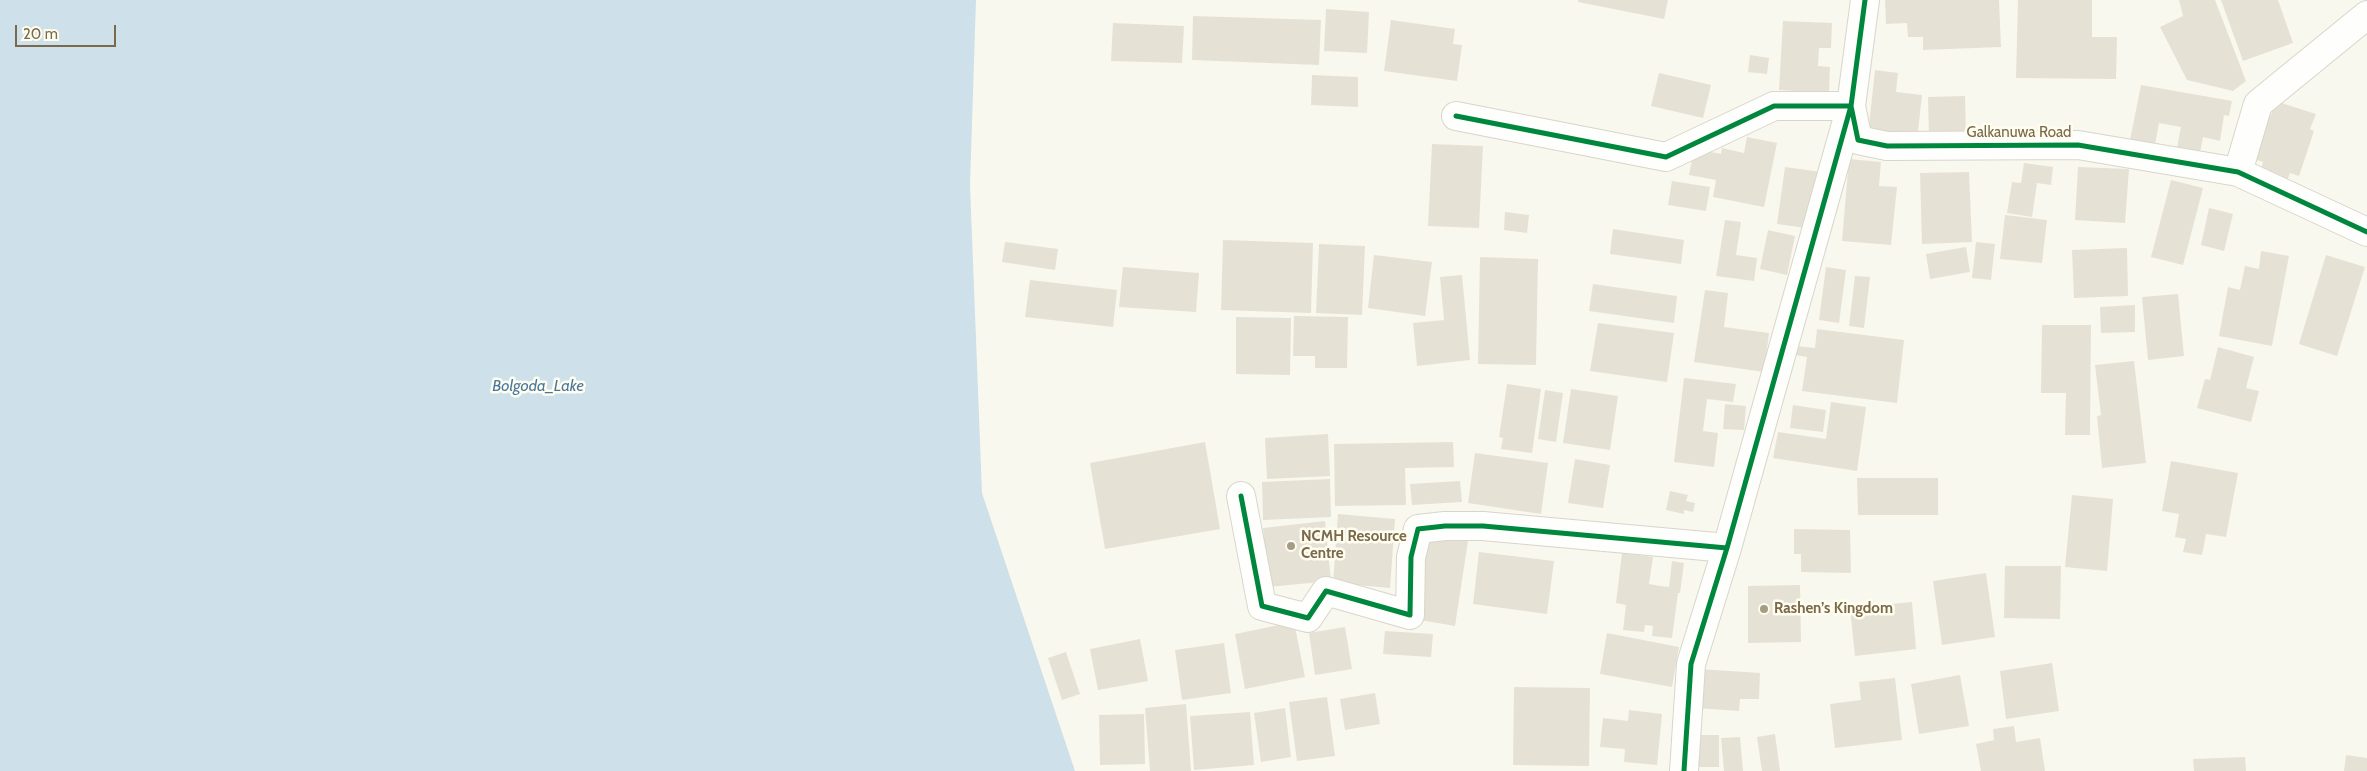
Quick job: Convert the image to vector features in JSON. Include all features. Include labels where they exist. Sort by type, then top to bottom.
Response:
[{"type":"street","name":"Galkanuwa Road","points":[[1865,0],[1851,106],[1858,140],[1887,146],[2078,145],[2238,172],[2367,232]]},
{"type":"street","points":[[2238,172],[2258,104],[2367,15]]},
{"type":"street","points":[[1456,116],[1666,157],[1774,106],[1851,106],[1727,548],[1691,664],[1684,771]]},
{"type":"street","points":[[1241,496],[1262,606],[1308,618],[1326,590],[1410,615],[1411,557],[1418,529],[1445,526],[1483,526],[1727,548]]},
{"type":"water","name":"Bolgoda_Lake","points":[[0,0],[976,0],[970,185],[982,493],[1075,771],[0,771]]},
{"type":"building","points":[[1578,0],[1668,0],[1664,19],[1578,2]]},
{"type":"building","points":[[1885,0],[1999,0],[2001,47],[1923,50],[1923,37],[1908,37],[1907,23],[1886,24]]},
{"type":"building","points":[[2018,0],[2092,0],[2092,37],[2117,37],[2116,79],[2016,78]]},
{"type":"building","points":[[2179,0],[2215,0],[2246,81],[2233,91],[2187,80],[2160,27],[2183,16]]},
{"type":"building","points":[[2221,0],[2278,0],[2293,43],[2243,61]]},
{"type":"building","points":[[1326,9],[1369,12],[1367,53],[1324,51]]},
{"type":"building","points":[[1193,16],[1321,20],[1319,65],[1192,60]]},
{"type":"building","points":[[1391,20],[1455,29],[1453,44],[1462,45],[1457,81],[1384,71]]},
{"type":"building","points":[[1783,21],[1832,23],[1831,48],[1819,48],[1818,66],[1830,67],[1829,93],[1779,90]]},
{"type":"building","points":[[1113,23],[1184,26],[1182,63],[1111,61]]},
{"type":"building","points":[[1750,55],[1769,58],[1767,74],[1748,72]]},
{"type":"building","points":[[1875,70],[1898,73],[1896,92],[1922,95],[1917,140],[1868,134]]},
{"type":"building","points":[[1659,73],[1711,85],[1703,118],[1651,106]]},
{"type":"building","points":[[1312,75],[1358,77],[1358,107],[1311,105]]},
{"type":"building","points":[[2141,85],[2232,101],[2229,116],[2224,115],[2220,141],[2203,137],[2200,152],[2177,148],[2181,127],[2159,123],[2155,144],[2130,140]]},
{"type":"building","points":[[1965,96],[1966,139],[1929,140],[1928,97]]},
{"type":"building","points":[[2275,101],[2316,114],[2310,129],[2314,131],[2299,176],[2290,173],[2287,181],[2260,173],[2263,162],[2251,158],[2265,113],[2271,115]]},
{"type":"building","points":[[1747,137],[1777,143],[1764,207],[1713,197],[1716,180],[1689,175],[1694,149],[1721,154],[1722,148],[1744,153]]},
{"type":"building","points":[[1432,144],[1483,146],[1479,228],[1428,226]]},
{"type":"building","points":[[1849,159],[1881,162],[1879,186],[1897,187],[1891,245],[1842,241]]},
{"type":"building","points":[[2024,163],[2053,167],[2051,185],[2037,183],[2032,217],[2007,213],[2012,182],[2021,183]]},
{"type":"building","points":[[1785,167],[1821,172],[1813,229],[1777,224]]},
{"type":"building","points":[[2078,167],[2129,169],[2125,223],[2075,220]]},
{"type":"building","points":[[1969,172],[1972,242],[1922,244],[1920,173]]},
{"type":"building","points":[[2171,180],[2203,188],[2183,265],[2151,257]]},
{"type":"building","points":[[1672,181],[1710,187],[1706,211],[1668,205]]},
{"type":"building","points":[[2209,208],[2233,214],[2224,251],[2201,245]]},
{"type":"building","points":[[1505,212],[1529,215],[1527,233],[1504,230]]},
{"type":"building","points":[[2005,215],[2047,220],[2042,263],[2000,259]]},
{"type":"building","points":[[1725,220],[1741,222],[1736,255],[1757,258],[1754,281],[1716,276]]},
{"type":"building","points":[[1613,229],[1684,240],[1681,264],[1610,254]]},
{"type":"building","points":[[1768,230],[1795,236],[1787,275],[1760,269]]},
{"type":"building","points":[[1223,240],[1313,243],[1311,313],[1221,310]]},
{"type":"building","points":[[1005,242],[1058,249],[1055,270],[1002,262]]},
{"type":"building","points":[[1976,242],[1995,244],[1991,280],[1972,278]]},
{"type":"building","points":[[1319,244],[1365,246],[1362,315],[1316,313]]},
{"type":"building","points":[[1966,247],[1970,272],[1930,279],[1926,254]]},
{"type":"building","points":[[2127,248],[2128,296],[2074,298],[2072,250]]},
{"type":"building","points":[[2261,251],[2289,256],[2272,346],[2219,336],[2228,287],[2240,290],[2245,266],[2259,269]]},
{"type":"building","points":[[1374,255],[1432,262],[1425,316],[1368,308]]},
{"type":"building","points":[[2326,255],[2365,267],[2337,356],[2299,344]]},
{"type":"building","points":[[1480,257],[1538,259],[1536,365],[1478,364]]},
{"type":"building","points":[[1123,267],[1199,273],[1196,312],[1119,307]]},
{"type":"building","points":[[1826,267],[1846,270],[1839,323],[1819,320]]},
{"type":"building","points":[[1462,275],[1470,360],[1417,366],[1413,323],[1444,320],[1440,277]]},
{"type":"building","points":[[1855,276],[1870,277],[1864,328],[1849,326]]},
{"type":"building","points":[[1030,280],[1117,290],[1113,327],[1025,317]]},
{"type":"building","points":[[1593,284],[1677,296],[1674,323],[1589,311]]},
{"type":"building","points":[[1705,290],[1728,293],[1724,327],[1769,333],[1764,372],[1694,362]]},
{"type":"building","points":[[2178,294],[2184,356],[2148,360],[2142,297]]},
{"type":"building","points":[[2135,305],[2135,332],[2101,333],[2100,307]]},
{"type":"building","points":[[1294,316],[1348,317],[1347,368],[1315,368],[1315,356],[1293,356]]},
{"type":"building","points":[[1236,317],[1291,318],[1290,375],[1236,374]]},
{"type":"building","points":[[1598,323],[1674,333],[1667,382],[1590,371]]},
{"type":"building","points":[[2042,325],[2091,325],[2090,435],[2065,435],[2066,393],[2041,393]]},
{"type":"building","points":[[1817,329],[1904,340],[1897,403],[1802,391],[1807,357],[1795,355],[1796,346],[1815,348]]},
{"type":"building","points":[[2218,347],[2254,357],[2246,388],[2259,391],[2251,422],[2197,408],[2205,379],[2210,380]]},
{"type":"building","points":[[2134,361],[2146,463],[2102,468],[2097,416],[2101,415],[2095,365]]},
{"type":"building","points":[[1684,378],[1736,384],[1733,402],[1707,399],[1703,431],[1718,433],[1714,467],[1674,462]]},
{"type":"building","points":[[1507,384],[1541,389],[1532,453],[1501,449],[1503,438],[1499,437]]},
{"type":"building","points":[[1571,389],[1618,396],[1610,450],[1563,443]]},
{"type":"building","points":[[1545,390],[1563,393],[1556,442],[1538,439]]},
{"type":"building","points":[[1831,402],[1866,407],[1857,471],[1773,458],[1778,432],[1826,439]]},
{"type":"building","points":[[1725,404],[1746,406],[1744,430],[1723,429]]},
{"type":"building","points":[[1793,405],[1826,410],[1823,432],[1790,428]]},
{"type":"building","points":[[1328,434],[1330,476],[1267,479],[1265,438]]},
{"type":"building","points":[[1205,442],[1220,529],[1105,549],[1090,463]]},
{"type":"building","points":[[1453,442],[1454,467],[1405,468],[1406,505],[1335,506],[1334,444]]},
{"type":"building","points":[[1475,453],[1548,463],[1541,514],[1468,503]]},
{"type":"building","points":[[1575,459],[1610,465],[1603,508],[1568,503]]},
{"type":"building","points":[[2171,461],[2238,473],[2226,537],[2206,534],[2202,555],[2183,552],[2186,539],[2175,537],[2179,514],[2162,511]]},
{"type":"building","points":[[1857,478],[1938,478],[1938,515],[1858,515]]},
{"type":"building","points":[[1330,479],[1331,517],[1263,520],[1262,482]]},
{"type":"building","points":[[1460,481],[1462,502],[1412,505],[1410,484]]},
{"type":"building","points":[[1670,491],[1688,495],[1686,501],[1695,503],[1693,512],[1684,510],[1684,514],[1666,510]]},
{"type":"building","points":[[2072,495],[2113,499],[2107,571],[2065,567]]},
{"type":"building","points":[[1338,514],[1395,519],[1390,588],[1333,583]]},
{"type":"building","points":[[1325,521],[1331,581],[1268,587],[1263,528]]},
{"type":"building","points":[[1794,529],[1850,530],[1851,573],[1801,572],[1801,554],[1794,554]]},
{"type":"building","points":[[1428,535],[1468,541],[1455,626],[1420,620],[1417,606]]},
{"type":"building","points":[[1479,552],[1554,561],[1547,614],[1473,604]]},
{"type":"building","points":[[1622,553],[1653,557],[1649,584],[1660,586],[1669,587],[1672,561],[1684,563],[1672,638],[1652,636],[1653,626],[1645,625],[1644,632],[1623,630],[1626,605],[1616,603]]},
{"type":"building","points":[[2005,566],[2061,566],[2060,619],[2004,618]]},
{"type":"building","points":[[1986,573],[1995,637],[1942,645],[1933,581]]},
{"type":"building","points":[[1800,585],[1801,642],[1748,643],[1748,586]]},
{"type":"building","points":[[1912,602],[1916,649],[1855,656],[1850,608]]},
{"type":"building","points":[[1294,622],[1305,677],[1245,689],[1235,634]]},
{"type":"building","points":[[1345,627],[1352,669],[1315,675],[1309,633]]},
{"type":"building","points":[[1385,631],[1433,634],[1431,657],[1383,654]]},
{"type":"building","points":[[1607,633],[1679,647],[1672,687],[1600,674]]},
{"type":"building","points":[[1140,639],[1148,681],[1098,690],[1090,649]]},
{"type":"building","points":[[1224,643],[1231,693],[1182,700],[1175,650]]},
{"type":"building","points":[[1066,652],[1080,694],[1062,700],[1048,658]]},
{"type":"building","points":[[2052,663],[2059,711],[2006,719],[2000,671]]},
{"type":"building","points":[[1698,669],[1760,673],[1759,699],[1740,699],[1739,711],[1696,708]]},
{"type":"building","points":[[1960,675],[1969,726],[1919,734],[1911,684]]},
{"type":"building","points":[[1895,678],[1902,740],[1835,748],[1830,704],[1861,700],[1859,682]]},
{"type":"building","points":[[1514,687],[1590,688],[1589,766],[1513,765]]},
{"type":"building","points":[[1375,693],[1380,724],[1345,730],[1340,699]]},
{"type":"building","points":[[1327,697],[1335,756],[1297,761],[1289,702]]},
{"type":"building","points":[[1186,704],[1191,771],[1150,771],[1145,708]]},
{"type":"building","points":[[1285,708],[1291,757],[1261,762],[1254,713]]},
{"type":"building","points":[[1629,710],[1662,714],[1657,765],[1624,762],[1625,749],[1600,747],[1603,718],[1628,721]]},
{"type":"building","points":[[1250,712],[1254,765],[1194,770],[1190,716]]},
{"type":"building","points":[[1144,714],[1145,764],[1100,765],[1099,715]]},
{"type":"building","points":[[2014,726],[2016,742],[2040,738],[2045,771],[1981,771],[1976,744],[1994,740],[1993,729]]},
{"type":"building","points":[[1775,734],[1780,771],[1762,771],[1757,737]]},
{"type":"building","points":[[1698,735],[1719,735],[1719,767],[1699,767]]},
{"type":"building","points":[[1740,737],[1743,771],[1724,771],[1721,738]]},
{"type":"building","points":[[2346,755],[2367,758],[2367,771],[2344,771]]},
{"type":"building","points":[[2245,757],[2246,771],[2194,771],[2193,759]]},
{"type":"cycle path","points":[[1865,0],[1851,106],[1858,140],[1887,146],[2078,145],[2238,172],[2367,232]]},
{"type":"cycle path","points":[[1456,116],[1666,157],[1774,106],[1851,106]]},
{"type":"cycle path","points":[[1684,771],[1691,664],[1727,548],[1851,106]]},
{"type":"cycle path","points":[[1241,496],[1262,606],[1308,618],[1326,591],[1410,615],[1411,557],[1418,529],[1445,526],[1483,526],[1727,548]]},
{"type":"place","name":"NCMH Resource Centre","points":[[1291,546]]},
{"type":"place","name":"Rashen’s Kingdom","points":[[1764,609]]}]
